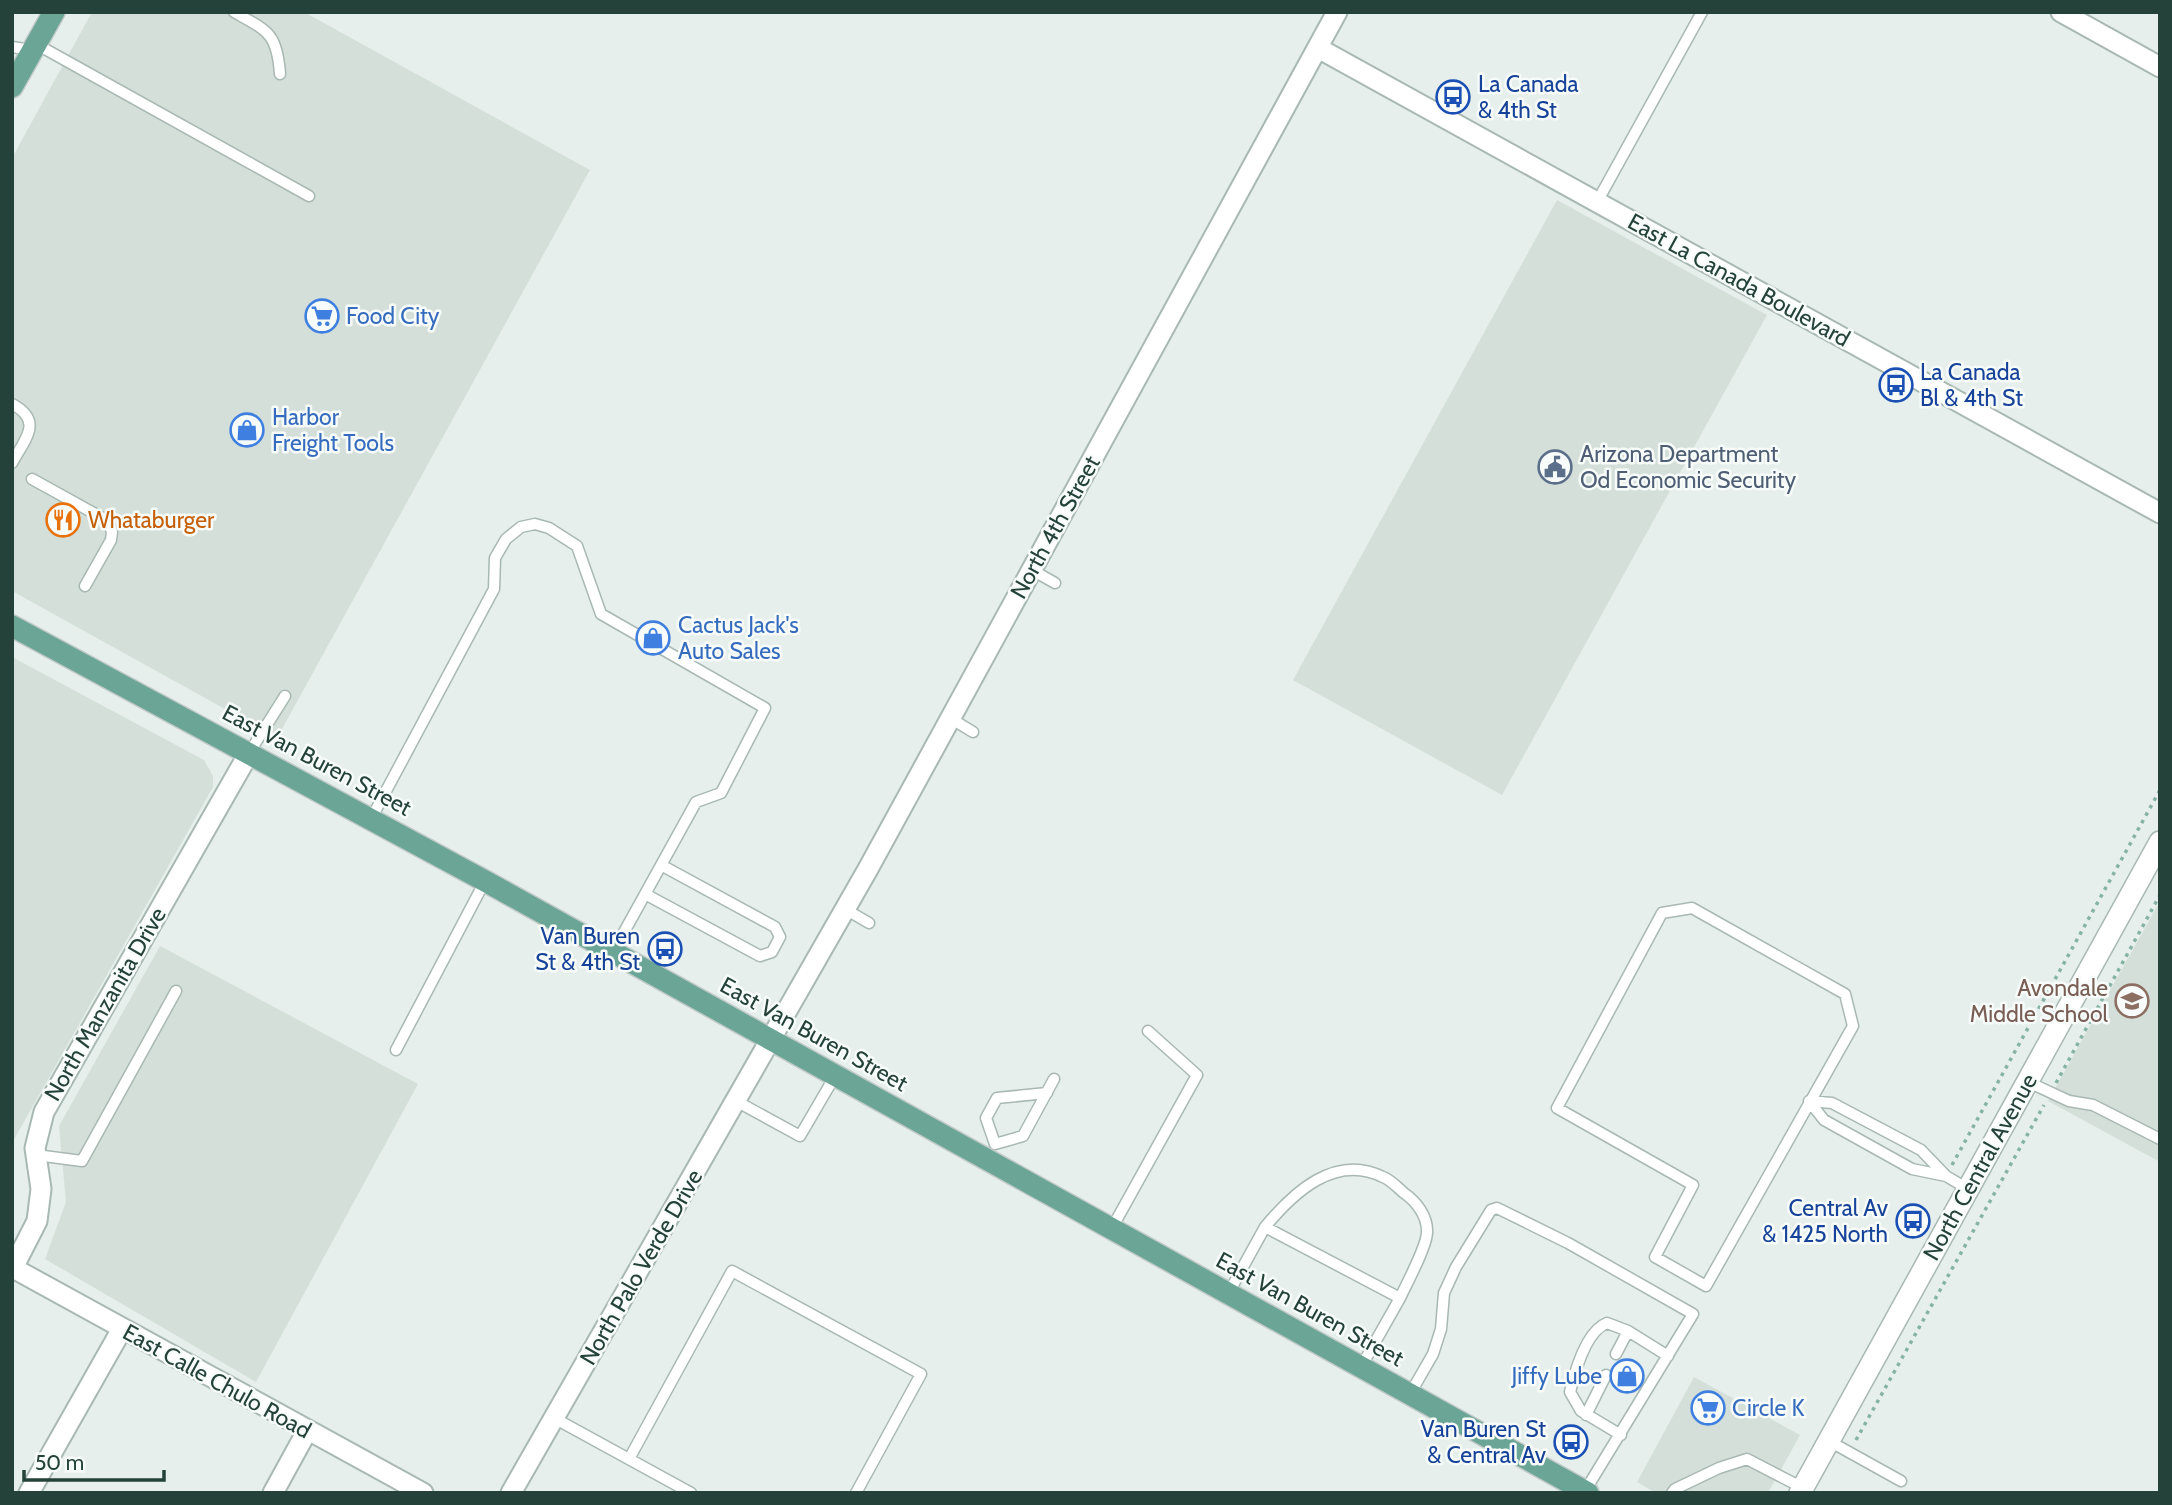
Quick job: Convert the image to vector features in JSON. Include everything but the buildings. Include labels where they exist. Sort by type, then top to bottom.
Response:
[{"type":"main road","points":[[12,87],[27,47],[54,12]]},
{"type":"main road","name":"East Van Buren Street","points":[[12,626],[485,881],[835,1076],[991,1152],[1112,1229],[1586,1492]]},
{"type":"street","name":"North 4th Street","points":[[771,1040],[1337,12]]},
{"type":"street","points":[[2061,12],[2160,67]]},
{"type":"street","name":"East La Canada Boulevard","points":[[1318,48],[2160,513]]},
{"type":"street","name":"North Manzanita Drive","points":[[13,1269],[37,1221],[41,1189],[35,1148],[44,1112],[249,753]]},
{"type":"street","name":"North Central Avenue","points":[[1802,1490],[2160,842]]},
{"type":"street","name":"North Palo Verde Drive","points":[[511,1493],[771,1040]]},
{"type":"street","name":"East Calle Chulo Road","points":[[13,1269],[423,1493]]},
{"type":"street","points":[[29,1493],[122,1329]]},
{"type":"street","points":[[273,1493],[307,1431]]},
{"type":"lane","points":[[234,12],[267,31],[273,39],[280,74]]},
{"type":"lane","points":[[1597,202],[1702,12]]},
{"type":"lane","points":[[27,47],[309,196]]},
{"type":"lane","points":[[12,404],[28,414],[31,421],[29,432],[12,463]]},
{"type":"lane","points":[[32,479],[108,521],[112,532],[111,540],[85,586]]},
{"type":"lane","points":[[371,819],[494,589],[495,558],[506,539],[521,527],[534,524],[549,528],[577,546],[601,614],[765,708],[721,793],[696,802],[613,952]]},
{"type":"lane","points":[[1032,570],[1055,583]]},
{"type":"lane","points":[[249,753],[285,696]]},
{"type":"lane","points":[[950,718],[973,732]]},
{"type":"lane","points":[[645,894],[760,956],[772,952],[780,937],[775,927],[661,865]]},
{"type":"lane","points":[[396,1050],[485,881]]},
{"type":"lane","points":[[1692,908],[1846,994],[1853,1026],[1809,1101],[1706,1286],[1655,1258],[1693,1185],[1557,1108],[1662,913],[1692,908]]},
{"type":"lane","points":[[844,909],[869,923]]},
{"type":"lane","points":[[36,1155],[82,1161],[176,991]]},
{"type":"lane","points":[[1112,1229],[1197,1075],[1148,1031]]},
{"type":"lane","points":[[736,1101],[800,1136],[835,1076]]},
{"type":"lane","points":[[1047,1093],[997,1098],[986,1118],[991,1152],[1023,1136],[1047,1093],[1054,1079]]},
{"type":"lane","points":[[2027,1082],[2069,1101],[2093,1105],[2160,1139]]},
{"type":"lane","points":[[1809,1101],[1824,1120],[1901,1163],[1912,1169],[1946,1176]]},
{"type":"lane","points":[[1809,1101],[1832,1103],[1921,1150],[1946,1176],[1968,1189]]},
{"type":"lane","points":[[1228,1294],[1265,1227],[1281,1207],[1321,1175],[1342,1171],[1383,1176],[1411,1198],[1424,1216],[1427,1235],[1400,1298],[1361,1367]]},
{"type":"lane","points":[[1410,1394],[1433,1354],[1441,1329],[1444,1293],[1456,1267],[1491,1210],[1497,1208],[1568,1243],[1693,1314],[1586,1492]]},
{"type":"lane","points":[[1265,1227],[1400,1298]]},
{"type":"lane","points":[[629,1459],[732,1271],[921,1374],[856,1493]]},
{"type":"lane","points":[[1620,1435],[1581,1411],[1570,1392],[1576,1366],[1599,1326],[1607,1323],[1628,1331],[1668,1356]]},
{"type":"lane","points":[[1616,1354],[1628,1331]]},
{"type":"lane","points":[[1586,1415],[1606,1375]]},
{"type":"lane","points":[[554,1418],[691,1493]]},
{"type":"lane","points":[[1829,1441],[1901,1481]]},
{"type":"lane","points":[[1672,1493],[1675,1489],[1719,1468],[1747,1459],[1802,1490]]},
{"type":"path","points":[[1946,1176],[2160,790]]},
{"type":"path","points":[[1849,1452],[2160,895]]},
{"type":"shaded area","points":[[92,12],[304,12],[590,170],[277,738],[12,591],[12,158]]},
{"type":"shaded area","points":[[1557,200],[1767,315],[1502,795],[1293,680]]},
{"type":"shaded area","points":[[12,657],[204,760],[213,776],[213,787],[12,1143]]},
{"type":"shaded area","name":"Avondale Middle School","points":[[2160,901],[2160,1162],[2048,1101]]},
{"type":"shaded area","points":[[160,946],[418,1084],[256,1382],[45,1259],[66,1202],[59,1126]]},
{"type":"shaded area","points":[[1694,1377],[1800,1435],[1768,1493],[1656,1493],[1637,1482]]},
{"type":"place","name":"La Canada & 4th St","points":[[1453,97]]},
{"type":"place","name":"Food City","points":[[322,316]]},
{"type":"place","name":"La Canada Bl & 4th St","points":[[1896,385]]},
{"type":"place","name":"Harbor Freight Tools","points":[[247,430]]},
{"type":"place","name":"Arizona Department Od Economic Security","points":[[1555,467]]},
{"type":"place","name":"Whataburger","points":[[63,520]]},
{"type":"place","name":"Cactus Jack's Auto Sales","points":[[653,638]]},
{"type":"place","name":"Van Buren St & 4th St","points":[[665,949]]},
{"type":"place","name":"Avondale Middle School","points":[[2132,1001]]},
{"type":"place","name":"Central Av & 1425 North","points":[[1913,1221]]},
{"type":"place","name":"Jiffy Lube","points":[[1627,1376]]},
{"type":"place","name":"Circle K","points":[[1708,1408]]},
{"type":"place","name":"Van Buren St & Central Av","points":[[1571,1442]]}]
